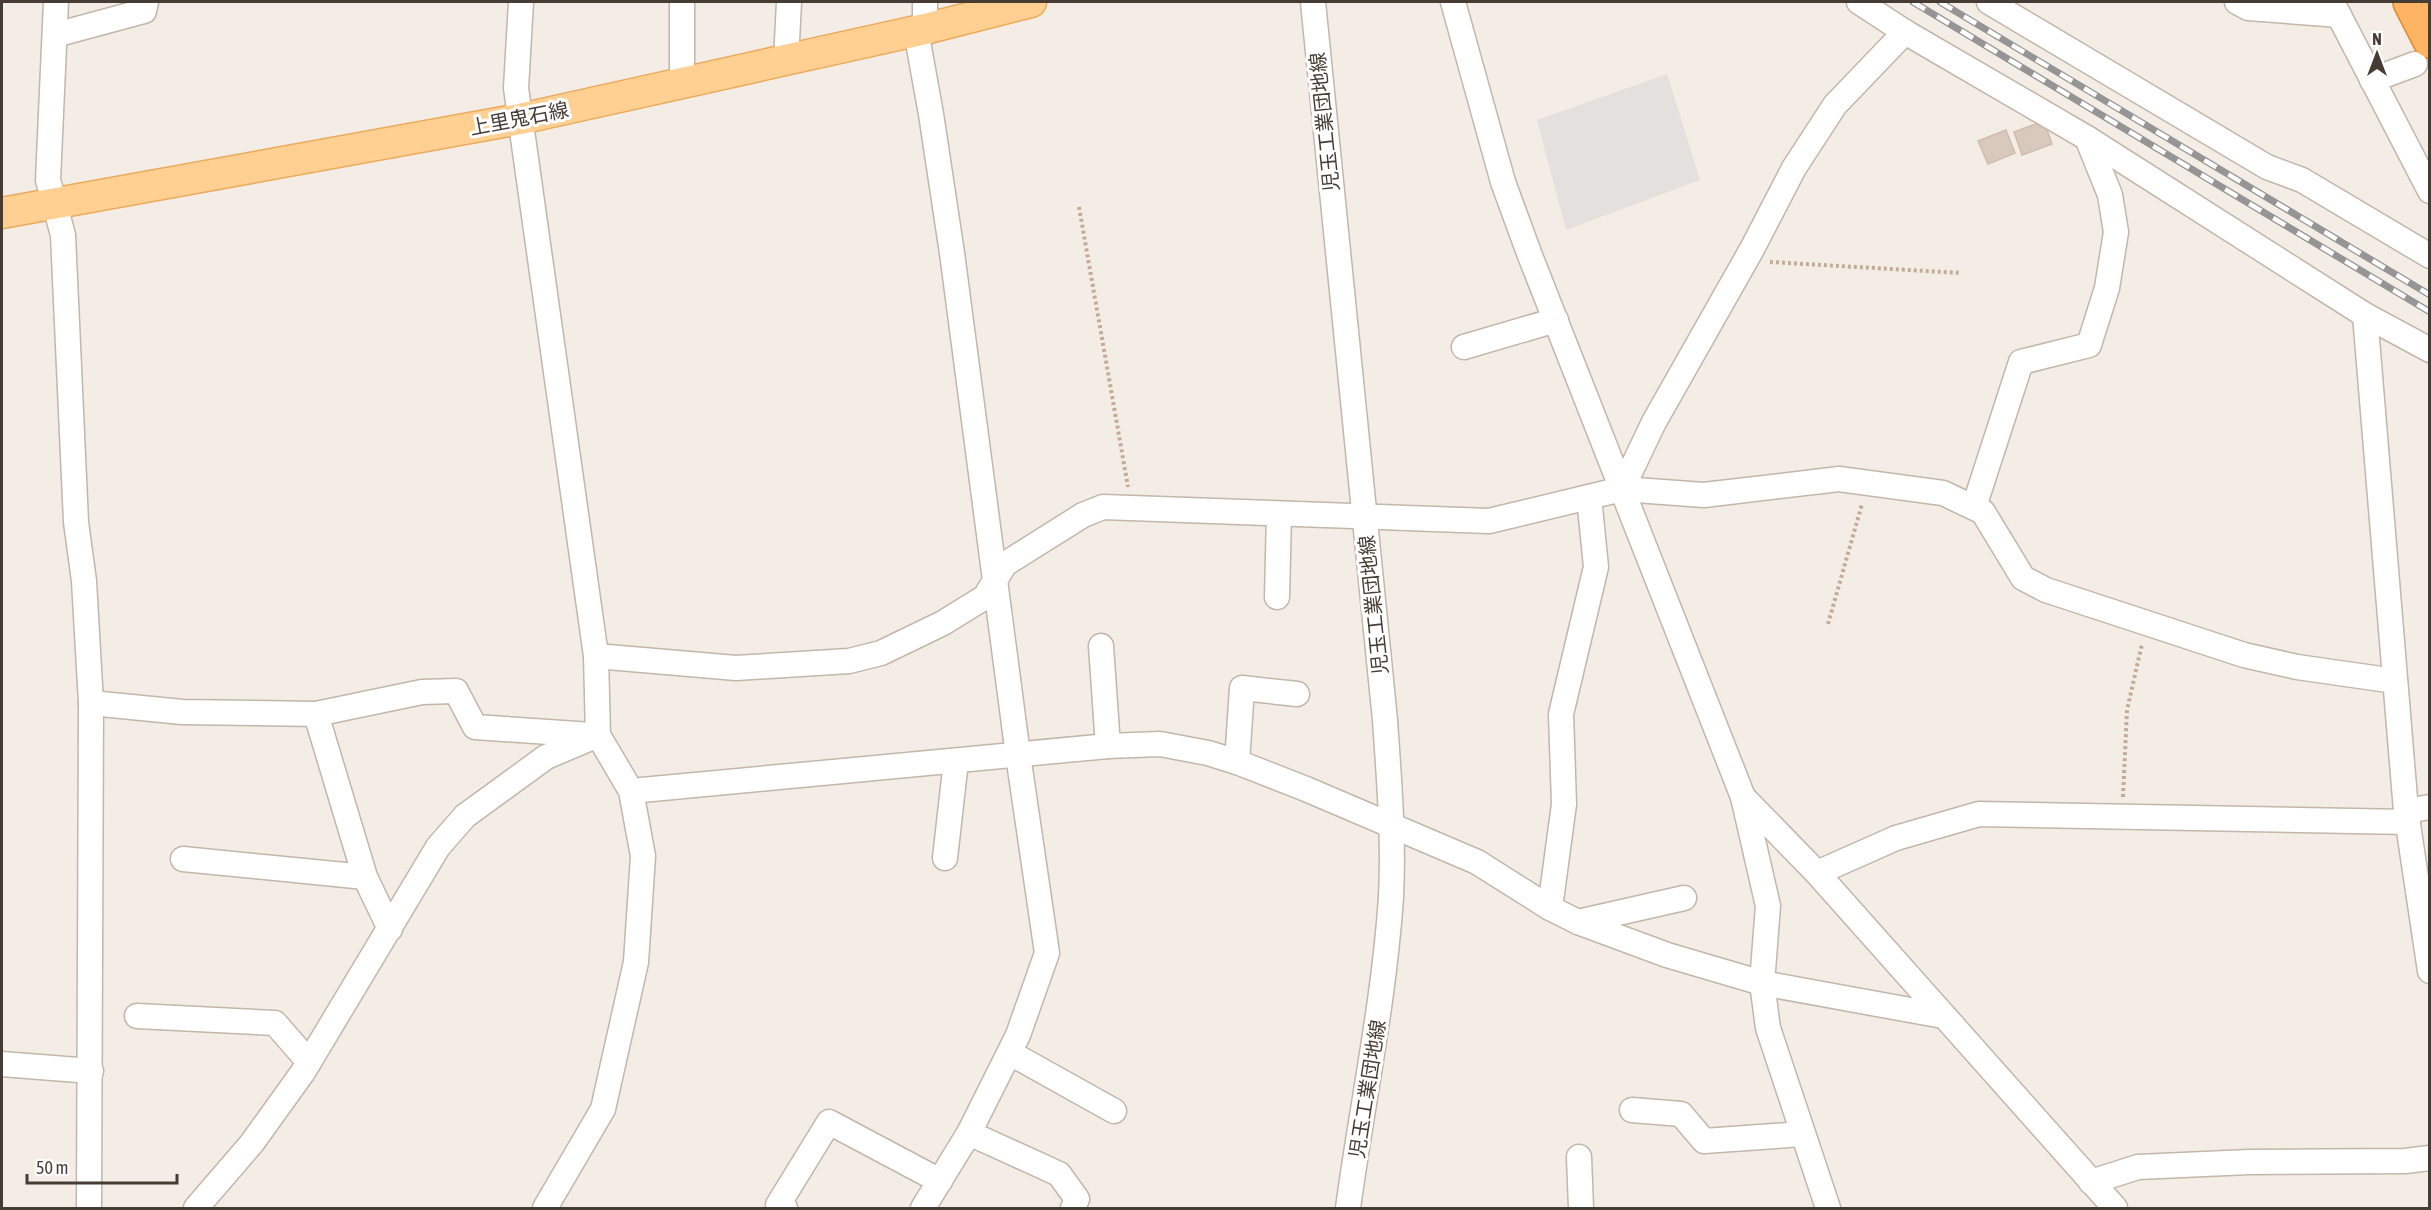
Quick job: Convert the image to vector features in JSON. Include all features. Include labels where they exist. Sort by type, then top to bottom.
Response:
[{"type":"highway","points":[[2410,2],[2422,53]]},
{"type":"main road","name":"上里鬼石線","points":[[2,213],[520,119],[786,61],[925,15],[1031,2]]},
{"type":"street","points":[[56,2],[48,180],[63,235],[76,522],[84,581],[91,704],[89,1209]]},
{"type":"street","points":[[55,35],[144,10],[146,2]]},
{"type":"street","points":[[521,2],[516,88],[596,656],[598,735],[631,791],[643,856],[636,962],[603,1109],[545,1209]]},
{"type":"street","points":[[682,2],[682,83]]},
{"type":"street","points":[[786,61],[789,2]]},
{"type":"street","name":"児玉工業団地線","points":[[1312,2],[1385,720],[1391,825],[1391,895],[1385,960],[1348,1209]]},
{"type":"street","points":[[1453,2],[1503,182],[1528,253],[1743,797],[1768,906],[1762,983],[1768,1028],[1828,1209]]},
{"type":"street","points":[[1859,2],[1905,32],[2087,138],[2365,315],[2430,350]]},
{"type":"street","points":[[1989,2],[2267,167],[2302,180],[2430,256]]},
{"type":"street","points":[[2237,2],[2248,8],[2336,8],[2430,191]]},
{"type":"street","points":[[923,1209],[969,1133],[1010,1053],[1047,953],[1017,755],[951,253],[918,42],[925,15]]},
{"type":"street","points":[[1622,489],[1654,422],[1745,261],[1794,168],[1835,105],[1905,32]]},
{"type":"street","points":[[2372,80],[2422,53]]},
{"type":"street","points":[[1974,507],[2021,362],[2089,345],[2107,288],[2116,232],[2110,195],[2087,138]]},
{"type":"street","points":[[2365,315],[2394,681],[2415,813],[2430,970]]},
{"type":"street","points":[[1464,348],[1556,320]]},
{"type":"street","points":[[596,656],[736,668],[849,661],[881,653],[943,623],[985,597],[1005,564],[1083,515],[1103,507],[1489,521],[1622,489],[1704,495],[1839,479],[1943,493],[1974,507],[1983,512],[2023,578],[2046,590],[2244,655],[2286,665],[2394,681]]},
{"type":"street","points":[[1550,908],[1564,804],[1561,714],[1596,567],[1589,497]]},
{"type":"street","points":[[1278,597],[1279,514]]},
{"type":"street","points":[[1101,646],[1108,746]]},
{"type":"street","points":[[1238,762],[1242,688],[1297,694]]},
{"type":"street","points":[[91,704],[182,712],[316,714],[422,692],[456,691],[475,728],[598,735]]},
{"type":"street","points":[[316,714],[365,878],[390,928]]},
{"type":"street","points":[[196,1209],[252,1143],[309,1062],[438,847],[465,816],[546,757],[598,735]]},
{"type":"street","points":[[631,791],[1108,746],[1160,744],[1208,753],[1238,762],[1391,825],[1477,862],[1550,908],[1666,955],[1762,983],[1943,1016]]},
{"type":"street","points":[[945,858],[956,761]]},
{"type":"street","points":[[1743,797],[1817,873],[2115,1209]]},
{"type":"street","points":[[1817,873],[1896,838],[1979,814],[2122,817],[2415,813]]},
{"type":"street","points":[[183,859],[365,878]]},
{"type":"street","points":[[1578,921],[1684,898]]},
{"type":"street","points":[[137,1016],[275,1023],[309,1062]]},
{"type":"street","points":[[1010,1053],[1114,1111]]},
{"type":"street","points":[[2,1064],[91,1071]]},
{"type":"street","points":[[1632,1110],[1681,1113],[1704,1141],[1803,1134]]},
{"type":"street","points":[[785,1209],[778,1205],[829,1122],[940,1181]]},
{"type":"street","points":[[969,1133],[1059,1174],[1077,1199],[1073,1209]]},
{"type":"street","points":[[1579,1157],[1581,1209]]},
{"type":"street","points":[[2091,1182],[2138,1167],[2249,1162],[2405,1161],[2430,1158]]},
{"type":"path","points":[[1079,207],[1132,508]]},
{"type":"path","points":[[1745,261],[1961,273]]},
{"type":"path","points":[[1828,624],[1868,483]]},
{"type":"path","points":[[2122,817],[2127,710],[2147,623]]},
{"type":"shaded area","points":[[1667,74],[1700,180],[1566,230],[1537,120]]},
{"type":"building","points":[[2044,121],[2052,144],[2022,155],[2014,132]]},
{"type":"building","points":[[2006,130],[2015,153],[1988,164],[1978,141]]},
{"type":"railway","points":[[1913,2],[2430,312]]},
{"type":"railway","points":[[1940,2],[2430,295]]}]
